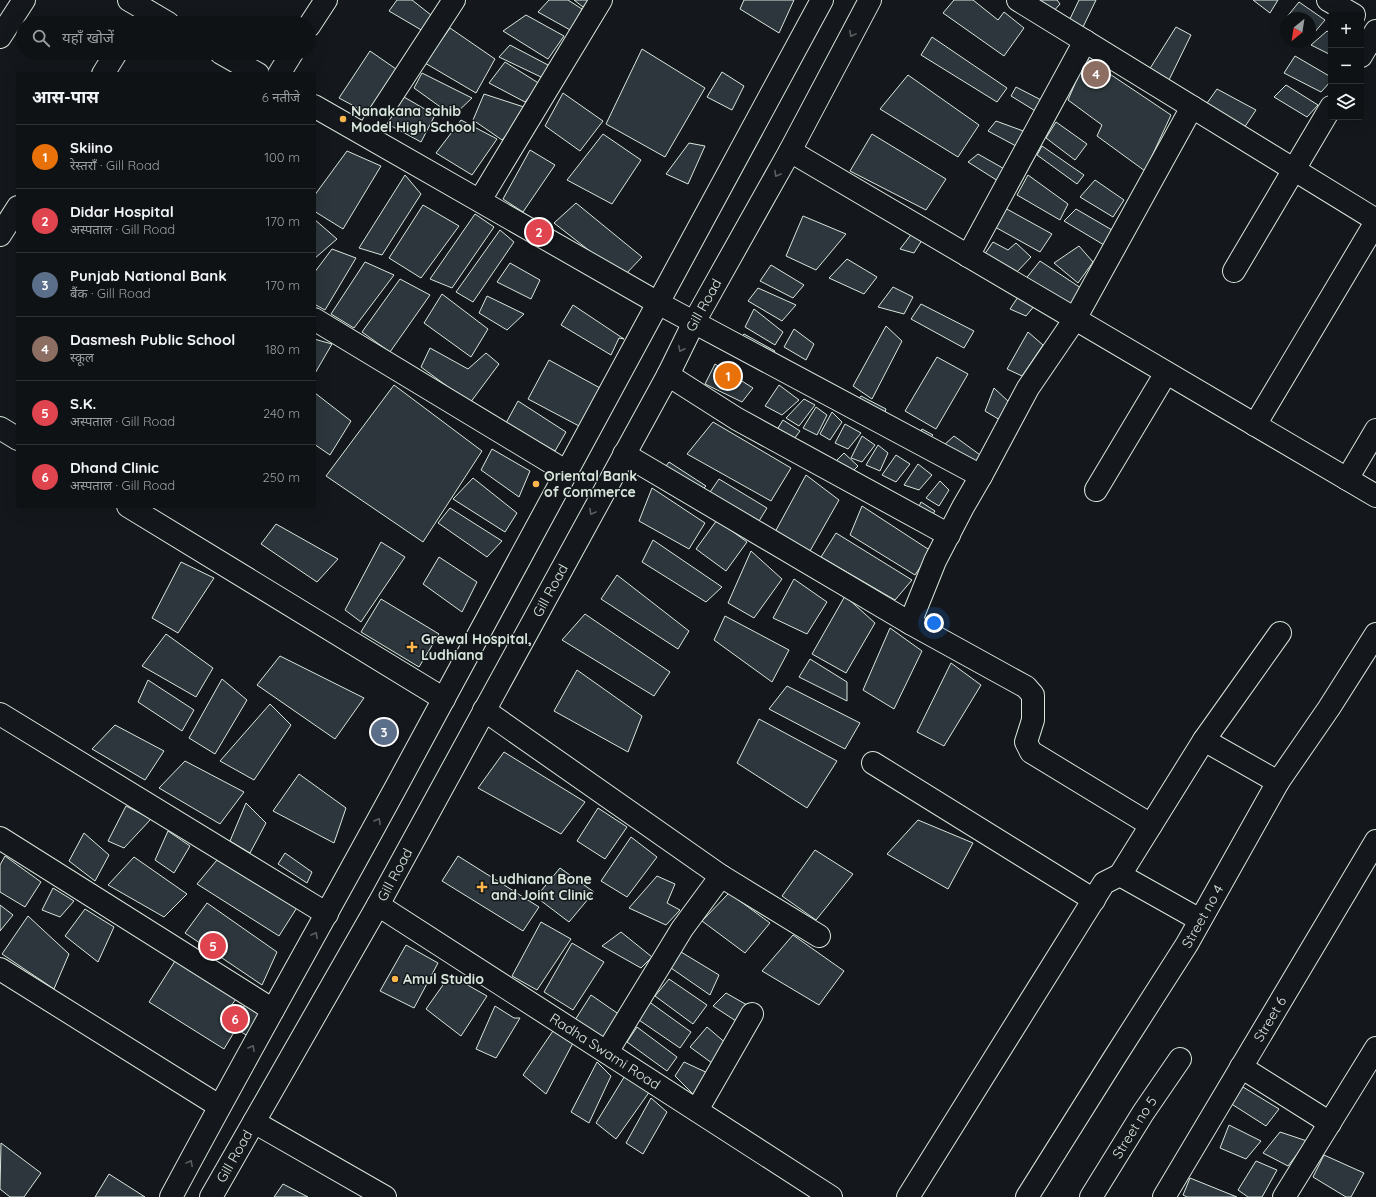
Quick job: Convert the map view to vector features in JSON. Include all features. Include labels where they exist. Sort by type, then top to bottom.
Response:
[{"type":"street","points":[[0,37],[24,0]]},
{"type":"street","points":[[316,16],[326,0]]},
{"type":"street","points":[[366,135],[454,0]]},
{"type":"street","points":[[480,200],[601,0]]},
{"type":"street","points":[[171,1197],[219,1106],[327,914],[822,0]]},
{"type":"street","name":"Gill Road","points":[[212,1197],[378,905],[668,375],[694,322],[790,151],[870,0]]},
{"type":"street","points":[[1018,0],[1376,221],[1255,425]]},
{"type":"street","points":[[1328,0],[1349,12]]},
{"type":"street","points":[[139,8],[154,16]]},
{"type":"street","points":[[1364,21],[1376,27]]},
{"type":"street","points":[[1364,51],[1376,31]]},
{"type":"street","points":[[968,256],[1085,41]]},
{"type":"street","points":[[104,72],[112,60]]},
{"type":"street","points":[[233,60],[254,72]]},
{"type":"street","points":[[280,72],[288,60]]},
{"type":"street","points":[[316,107],[658,303],[981,476]]},
{"type":"street","points":[[910,623],[935,561],[1028,388],[1075,319],[1192,107]]},
{"type":"street","points":[[1234,271],[1328,112]]},
{"type":"street","points":[[790,151],[1376,496]]},
{"type":"street","points":[[0,235],[16,210]]},
{"type":"street","points":[[316,320],[567,472]]},
{"type":"street","points":[[1096,490],[1166,373]]},
{"type":"street","points":[[668,375],[737,419],[949,535]]},
{"type":"street","points":[[0,428],[16,438]]},
{"type":"street","points":[[1347,479],[1376,430]]},
{"type":"street","points":[[624,454],[910,623],[1026,687],[1033,695],[1033,720],[1026,742],[1031,752],[1151,825]]},
{"type":"street","points":[[131,508],[444,698]]},
{"type":"street","points":[[908,1197],[1104,883],[1120,875],[1204,740],[1280,633]]},
{"type":"street","name":"Street no 4","points":[[1027,1197],[1112,1060],[1187,944],[1278,782],[1329,708],[1376,634]]},
{"type":"street","points":[[484,710],[721,876],[819,936]]},
{"type":"street","points":[[0,714],[327,914]]},
{"type":"street","points":[[1204,740],[1278,782]]},
{"type":"street","points":[[873,763],[1094,900]]},
{"type":"street","points":[[0,838],[273,1010]]},
{"type":"street","name":"Street 6","points":[[1164,1197],[1376,841]]},
{"type":"street","points":[[1120,875],[1200,920]]},
{"type":"street","points":[[607,1052],[682,929],[721,876]]},
{"type":"street","name":"Radha Swami Road","points":[[378,905],[697,1110],[802,1189],[831,1197]]},
{"type":"street","points":[[3,978],[219,1106]]},
{"type":"street","points":[[697,1110],[752,1014]]},
{"type":"street","points":[[1284,1197],[1376,1048]]},
{"type":"street","name":"Street no 5","points":[[1091,1197],[1143,1113],[1180,1059]]},
{"type":"street","points":[[1241,1067],[1330,1123]]},
{"type":"street","points":[[254,1122],[385,1197]]},
{"type":"building","points":[[397,0],[412,0],[431,15],[423,31],[389,11]]},
{"type":"building","points":[[549,0],[568,0],[582,9],[572,31],[538,12]]},
{"type":"building","points":[[574,0],[589,0],[583,7]]},
{"type":"building","points":[[744,0],[794,0],[779,33],[740,9]]},
{"type":"building","points":[[954,0],[973,0],[998,20],[1004,12],[1024,28],[1004,56],[943,13]]},
{"type":"building","points":[[1033,0],[1057,0],[1060,4],[1052,13]]},
{"type":"building","points":[[1079,0],[1096,0],[1083,27],[1069,21]]},
{"type":"building","points":[[1253,0],[1278,0],[1270,13]]},
{"type":"building","points":[[1299,2],[1313,12],[1291,12]]},
{"type":"building","points":[[1316,14],[1325,20],[1316,31]]},
{"type":"building","points":[[526,15],[564,36],[548,59],[503,31]]},
{"type":"building","points":[[1176,27],[1191,35],[1168,82],[1149,70]]},
{"type":"building","points":[[450,28],[495,59],[476,93],[425,63]]},
{"type":"building","points":[[1328,32],[1328,54],[1316,48],[1316,41]]},
{"type":"building","points":[[932,37],[1007,88],[997,102],[921,55]]},
{"type":"building","points":[[510,45],[548,65],[550,68],[541,77],[499,57]]},
{"type":"building","points":[[642,49],[705,88],[665,157],[606,124]]},
{"type":"building","points":[[370,51],[396,69],[367,113],[339,98]]},
{"type":"building","points":[[1295,56],[1328,75],[1328,84],[1321,92],[1284,73]]},
{"type":"building","points":[[1086,58],[1171,115],[1145,171],[1097,136],[1102,125],[1068,100]]},
{"type":"building","points":[[505,62],[540,84],[525,102],[489,83]]},
{"type":"building","points":[[722,72],[744,86],[732,110],[707,97]]},
{"type":"building","points":[[422,73],[472,98],[453,116],[414,88]]},
{"type":"building","points":[[908,75],[979,125],[958,157],[880,109]]},
{"type":"building","points":[[1286,85],[1318,105],[1307,117],[1274,97]]},
{"type":"building","points":[[1016,87],[1045,102],[1037,112],[1011,96]]},
{"type":"building","points":[[1217,89],[1256,110],[1244,128],[1205,106]]},
{"type":"building","points":[[563,93],[603,121],[580,151],[545,126]]},
{"type":"building","points":[[484,94],[530,109],[502,140],[473,120]]},
{"type":"building","points":[[404,97],[435,115],[421,142],[384,122]]},
{"type":"building","points":[[461,120],[497,139],[472,175],[436,153]]},
{"type":"building","points":[[996,121],[1026,132],[1016,146],[988,131]]},
{"type":"building","points":[[1056,122],[1087,144],[1075,160],[1046,138]]},
{"type":"building","points":[[603,134],[641,160],[612,204],[567,180]]},
{"type":"building","points":[[872,134],[946,179],[926,210],[850,171]]},
{"type":"building","points":[[689,143],[705,146],[688,184],[666,174]]},
{"type":"building","points":[[1042,146],[1084,175],[1077,184],[1037,155]]},
{"type":"building","points":[[530,150],[555,165],[523,212],[503,199]]},
{"type":"building","points":[[347,151],[381,166],[343,229],[316,212],[316,193]]},
{"type":"building","points":[[978,154],[1008,171],[998,181],[968,162]]},
{"type":"building","points":[[405,175],[421,194],[382,255],[359,248]]},
{"type":"building","points":[[1028,175],[1068,204],[1060,220],[1017,195]]},
{"type":"building","points":[[1095,180],[1124,200],[1113,217],[1080,197]]},
{"type":"building","points":[[576,203],[642,257],[623,277],[554,223]]},
{"type":"building","points":[[423,205],[459,226],[421,278],[389,258]]},
{"type":"building","points":[[1005,208],[1052,234],[1040,252],[995,227]]},
{"type":"building","points":[[1076,209],[1112,230],[1104,245],[1064,221]]},
{"type":"building","points":[[475,214],[494,227],[452,288],[430,279]]},
{"type":"building","points":[[803,216],[846,234],[816,270],[786,256]]},
{"type":"building","points":[[316,221],[337,239],[316,257]]},
{"type":"building","points":[[500,230],[514,242],[473,302],[456,292]]},
{"type":"building","points":[[913,232],[922,240],[914,253],[900,249]]},
{"type":"building","points":[[993,242],[1008,250],[1016,243],[1031,257],[1016,273],[984,255]]},
{"type":"building","points":[[1079,246],[1093,262],[1078,283],[1054,263]]},
{"type":"building","points":[[332,249],[356,258],[325,310],[316,305],[316,270]]},
{"type":"building","points":[[847,259],[877,277],[864,294],[829,278]]},
{"type":"building","points":[[1040,261],[1081,288],[1069,308],[1024,281]]},
{"type":"building","points":[[365,262],[394,275],[354,328],[331,314]]},
{"type":"building","points":[[510,263],[540,280],[531,299],[497,282]]},
{"type":"building","points":[[771,265],[804,285],[793,298],[760,281]]},
{"type":"building","points":[[400,279],[430,295],[390,352],[362,332]]},
{"type":"building","points":[[893,287],[913,297],[904,314],[878,307]]},
{"type":"building","points":[[758,288],[796,305],[782,321],[748,301]]},
{"type":"building","points":[[442,294],[488,329],[471,357],[424,323]]},
{"type":"building","points":[[1020,294],[1035,305],[1026,316],[1010,309]]},
{"type":"building","points":[[487,296],[524,314],[507,330],[479,313]]},
{"type":"building","points":[[921,304],[974,331],[964,348],[911,319]]},
{"type":"building","points":[[573,305],[624,339],[619,338],[611,355],[561,325]]},
{"type":"building","points":[[754,309],[783,332],[775,345],[745,327]]},
{"type":"building","points":[[886,326],[902,341],[872,399],[853,386]]},
{"type":"building","points":[[794,329],[814,344],[806,360],[784,347]]},
{"type":"building","points":[[1028,332],[1043,345],[1022,376],[1007,369]]},
{"type":"building","points":[[744,334],[775,351],[770,357],[738,340]]},
{"type":"building","points":[[316,340],[332,344],[316,372]]},
{"type":"building","points":[[430,348],[468,369],[486,353],[499,364],[470,403],[421,367]]},
{"type":"building","points":[[937,357],[968,374],[936,429],[905,411]]},
{"type":"building","points":[[549,360],[600,388],[579,426],[528,399]]},
{"type":"building","points":[[715,364],[753,388],[742,402],[705,384]]},
{"type":"building","points":[[394,385],[482,451],[423,542],[326,476]]},
{"type":"building","points":[[779,385],[799,400],[782,415],[765,406]]},
{"type":"building","points":[[994,388],[1009,402],[1000,420],[985,411]]},
{"type":"building","points":[[316,394],[351,421],[330,455],[316,445]]},
{"type":"building","points":[[861,396],[886,409],[883,417],[856,402]]},
{"type":"building","points":[[804,399],[815,405],[799,426],[786,418]]},
{"type":"building","points":[[518,401],[566,432],[555,451],[506,423]]},
{"type":"building","points":[[816,407],[827,415],[817,435],[803,428]]},
{"type":"building","points":[[832,412],[842,422],[830,440],[820,434]]},
{"type":"building","points":[[783,420],[800,431],[791,443],[775,433]]},
{"type":"building","points":[[713,422],[791,468],[771,501],[687,454]]},
{"type":"building","points":[[845,424],[861,433],[848,449],[835,443]]},
{"type":"building","points":[[922,429],[933,435],[927,441],[918,436]]},
{"type":"building","points":[[862,436],[875,445],[862,462],[851,458]]},
{"type":"building","points":[[954,436],[983,457],[974,466],[943,446]]},
{"type":"building","points":[[878,445],[888,453],[880,471],[866,465]]},
{"type":"building","points":[[492,449],[530,471],[519,497],[481,470]]},
{"type":"building","points":[[844,453],[858,466],[849,475],[832,465]]},
{"type":"building","points":[[896,455],[910,464],[896,482],[882,475]]},
{"type":"building","points":[[669,462],[706,486],[699,493],[662,471]]},
{"type":"building","points":[[918,464],[932,475],[919,490],[904,485]]},
{"type":"building","points":[[806,475],[839,500],[810,551],[775,532]]},
{"type":"building","points":[[473,478],[517,513],[505,532],[453,499]]},
{"type":"building","points":[[719,479],[767,508],[756,526],[708,495]]},
{"type":"building","points":[[940,481],[949,490],[939,506],[926,498]]},
{"type":"building","points":[[652,488],[705,523],[689,549],[639,521]]},
{"type":"building","points":[[921,502],[935,511],[929,519],[916,513]]},
{"type":"building","points":[[862,506],[931,551],[915,575],[850,535]]},
{"type":"building","points":[[450,508],[502,541],[487,557],[438,523]]},
{"type":"building","points":[[717,520],[747,542],[726,571],[696,549]]},
{"type":"building","points":[[276,524],[338,559],[317,582],[261,544]]},
{"type":"building","points":[[836,533],[912,580],[895,600],[821,557]]},
{"type":"building","points":[[653,540],[722,587],[706,602],[642,562]]},
{"type":"building","points":[[381,542],[405,557],[361,622],[345,610]]},
{"type":"building","points":[[751,551],[782,579],[754,618],[728,603]]},
{"type":"building","points":[[439,557],[477,582],[462,612],[423,584]]},
{"type":"building","points":[[181,562],[214,578],[178,633],[152,618]]},
{"type":"building","points":[[617,575],[689,631],[678,649],[601,599]]},
{"type":"building","points":[[794,579],[827,602],[807,634],[773,618]]},
{"type":"building","points":[[845,596],[875,623],[846,673],[812,654]]},
{"type":"building","points":[[381,599],[439,634],[419,667],[361,632]]},
{"type":"building","points":[[585,614],[670,672],[654,696],[562,640]]},
{"type":"building","points":[[725,616],[789,650],[772,682],[714,640]]},
{"type":"building","points":[[890,628],[922,651],[894,709],[863,690]]},
{"type":"building","points":[[166,634],[213,668],[196,697],[142,666]]},
{"type":"building","points":[[280,656],[364,698],[335,739],[257,685]]},
{"type":"building","points":[[810,659],[847,682],[847,701],[799,677]]},
{"type":"building","points":[[951,663],[981,685],[944,746],[917,732]]},
{"type":"building","points":[[577,670],[642,716],[628,752],[554,711]]},
{"type":"building","points":[[222,679],[247,700],[215,754],[189,738]]},
{"type":"building","points":[[148,680],[194,710],[182,731],[138,702]]},
{"type":"building","points":[[787,686],[860,723],[845,749],[769,709]]},
{"type":"building","points":[[270,704],[291,725],[254,780],[220,761]]},
{"type":"building","points":[[759,719],[837,761],[807,808],[737,763]]},
{"type":"building","points":[[115,725],[164,751],[145,780],[92,749]]},
{"type":"building","points":[[504,752],[585,802],[561,834],[478,788]]},
{"type":"building","points":[[185,761],[244,792],[220,824],[159,788]]},
{"type":"building","points":[[299,774],[346,808],[334,843],[273,811]]},
{"type":"building","points":[[246,803],[266,823],[250,853],[230,841]]},
{"type":"building","points":[[126,806],[151,819],[124,848],[108,841]]},
{"type":"building","points":[[598,808],[627,827],[605,859],[577,841]]},
{"type":"building","points":[[918,820],[973,843],[948,889],[887,854]]},
{"type":"building","points":[[168,831],[190,846],[174,873],[155,860]]},
{"type":"building","points":[[84,833],[109,855],[95,881],[69,861]]},
{"type":"building","points":[[631,837],[657,857],[627,897],[601,881]]},
{"type":"building","points":[[815,850],[853,874],[816,920],[782,896]]},
{"type":"building","points":[[285,853],[312,872],[307,883],[278,864]]},
{"type":"building","points":[[5,856],[41,882],[25,907],[0,892],[0,865]]},
{"type":"building","points":[[458,856],[539,907],[523,931],[442,881]]},
{"type":"building","points":[[134,857],[187,894],[164,917],[108,885]]},
{"type":"building","points":[[217,860],[298,906],[279,936],[197,884]]},
{"type":"building","points":[[560,868],[594,892],[569,922],[536,897]]},
{"type":"building","points":[[657,876],[675,884],[667,903],[680,910],[666,925],[629,908]]},
{"type":"building","points":[[53,888],[74,901],[60,917],[42,910]]},
{"type":"building","points":[[729,893],[770,923],[745,953],[702,921]]},
{"type":"building","points":[[207,903],[277,952],[262,985],[185,933]]},
{"type":"building","points":[[0,905],[13,915],[0,931]]},
{"type":"building","points":[[85,909],[114,927],[98,962],[65,936]]},
{"type":"building","points":[[28,916],[69,954],[54,989],[2,954]]},
{"type":"building","points":[[541,922],[571,939],[537,990],[512,976]]},
{"type":"building","points":[[621,932],[652,957],[641,968],[602,946]]},
{"type":"building","points":[[793,935],[844,971],[819,1005],[762,971]]},
{"type":"building","points":[[572,943],[604,962],[573,1010],[544,992]]},
{"type":"building","points":[[406,945],[438,963],[414,1008],[380,991]]},
{"type":"building","points":[[681,952],[719,975],[710,995],[671,968]]},
{"type":"building","points":[[175,961],[236,999],[231,1006],[240,1012],[245,1005],[261,1015],[248,1036],[236,1029],[224,1049],[149,1002]]},
{"type":"building","points":[[450,975],[487,996],[461,1036],[426,1009]]},
{"type":"building","points":[[669,979],[707,1005],[693,1024],[655,996]]},
{"type":"building","points":[[726,993],[747,1005],[736,1021],[713,1006]]},
{"type":"building","points":[[591,995],[620,1015],[602,1040],[575,1020]]},
{"type":"building","points":[[648,1001],[691,1032],[680,1048],[636,1018]]},
{"type":"building","points":[[495,1006],[514,1018],[520,1018],[496,1058],[476,1049]]},
{"type":"building","points":[[637,1027],[677,1057],[667,1071],[627,1042]]},
{"type":"building","points":[[707,1027],[728,1045],[716,1066],[690,1047]]},
{"type":"building","points":[[555,1028],[573,1043],[546,1094],[523,1075]]},
{"type":"building","points":[[597,1062],[611,1076],[589,1123],[571,1112]]},
{"type":"building","points":[[684,1062],[710,1074],[696,1097],[675,1076]]},
{"type":"building","points":[[626,1074],[650,1091],[616,1139],[596,1123]]},
{"type":"building","points":[[1243,1087],[1279,1109],[1266,1126],[1230,1103]]},
{"type":"building","points":[[651,1098],[667,1112],[643,1154],[626,1143]]},
{"type":"building","points":[[1229,1125],[1261,1141],[1246,1159],[1220,1148]]},
{"type":"building","points":[[1280,1132],[1307,1141],[1288,1166],[1263,1153]]},
{"type":"building","points":[[1,1143],[41,1173],[24,1197],[10,1197],[0,1189]]},
{"type":"building","points":[[1324,1155],[1364,1173],[1351,1197],[1346,1197],[1313,1177]]},
{"type":"building","points":[[1256,1161],[1277,1170],[1262,1197],[1248,1197],[1238,1190]]},
{"type":"building","points":[[109,1174],[145,1197],[95,1197]]},
{"type":"building","points":[[1190,1178],[1237,1197],[1187,1197],[1183,1195]]},
{"type":"building","points":[[283,1184],[308,1197],[274,1197]]},
{"type":"place","name":"Dasmesh Public School","points":[[1096,74]]},
{"type":"place","name":"Nanakana sahib Model High School","points":[[343,119]]},
{"type":"place","name":"Didar Hospital","points":[[539,232]]},
{"type":"place","name":"Skiino","points":[[728,376]]},
{"type":"place","name":"Oriental Bank of Commerce","points":[[536,484]]},
{"type":"place","name":"Grewal Hospital, Ludhiana","points":[[412,647]]},
{"type":"place","name":"Punjab National Bank","points":[[384,732]]},
{"type":"place","name":"Ludhiana Bone and Joint Clinic","points":[[482,887]]},
{"type":"place","name":"S.K.","points":[[213,946]]},
{"type":"place","name":"Amul Studio","points":[[395,979]]},
{"type":"place","name":"Dhand Clinic","points":[[235,1019]]}]
